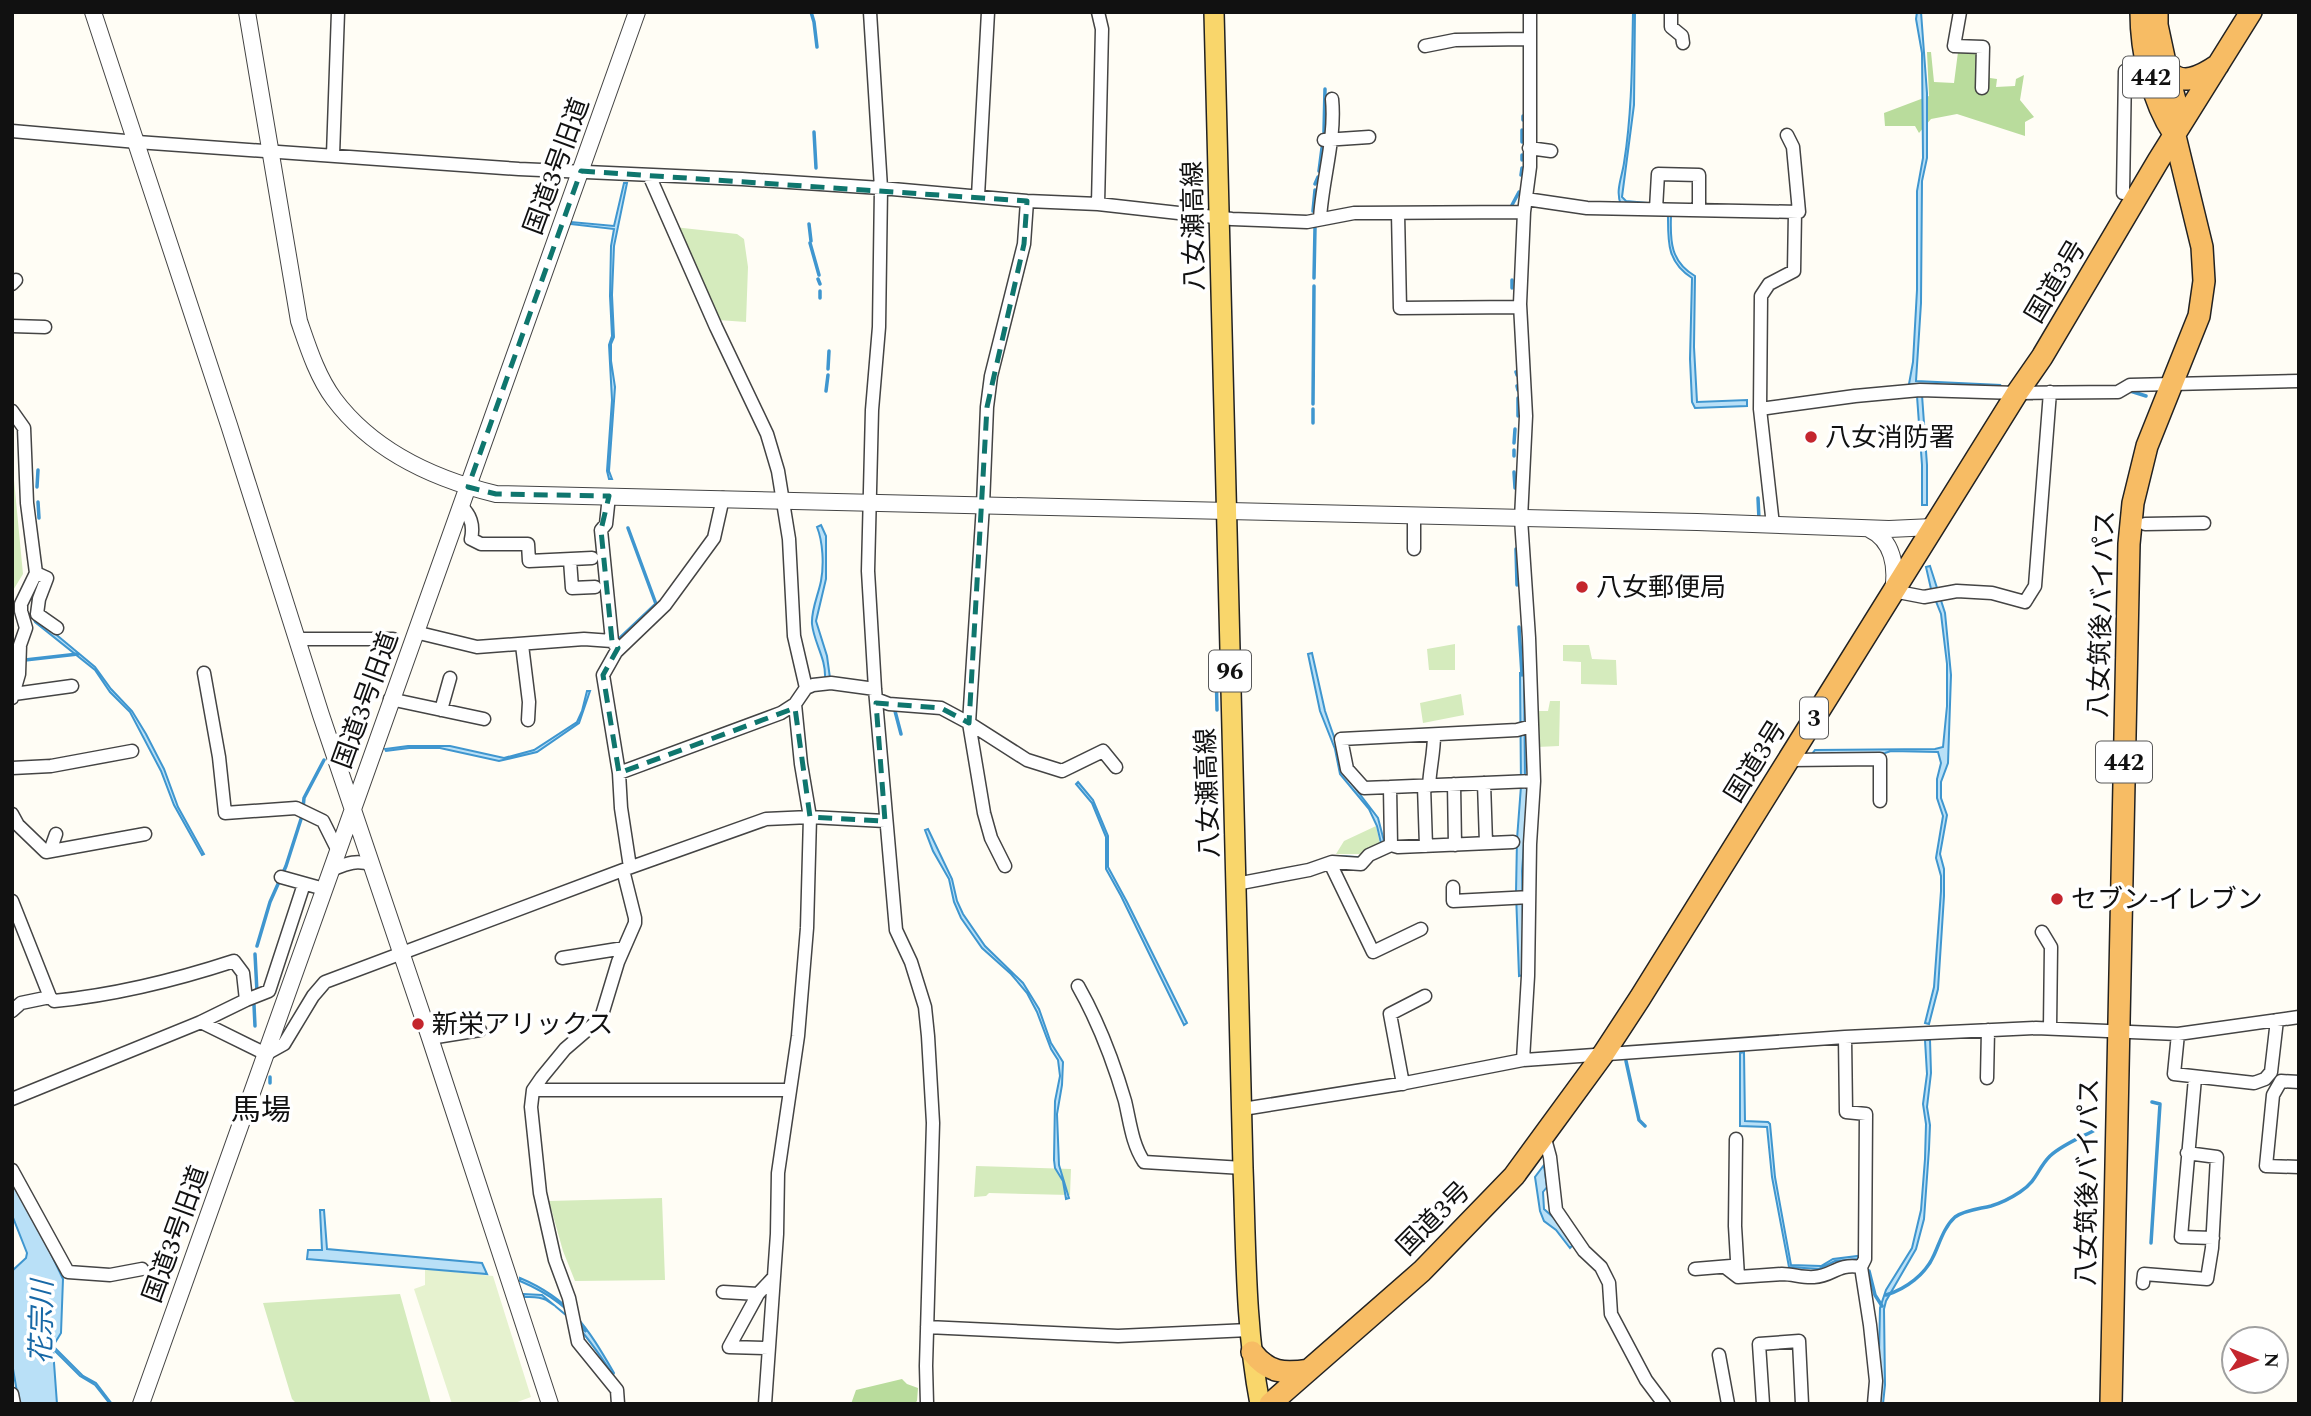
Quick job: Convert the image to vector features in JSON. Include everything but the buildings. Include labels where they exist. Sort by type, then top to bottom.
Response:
[{"type":"highway","name":"八女筑後バイパス","points":[[2111,1404],[2129,544],[2133,503],[2147,446],[2199,316],[2204,281],[2202,247],[2175,136],[2175,100],[2157,68],[2141,12]]},
{"type":"highway","name":"八女筑後バイパス","points":[[2157,12],[2157,68]]},
{"type":"highway","name":"国道3号","points":[[1270,1404],[1422,1271],[1514,1176],[1604,1053],[2042,357],[2251,12]]},
{"type":"highway","points":[[2157,68],[2178,77],[2192,79],[2203,76],[2220,63]]},
{"type":"highway","points":[[2147,180],[2176,182],[2190,194]]},
{"type":"highway","points":[[1252,1352],[1276,1372],[1309,1370]]},
{"type":"main road","name":"八女瀬高線","points":[[1213,12],[1243,1168],[1249,1330],[1260,1404]]},
{"type":"street","points":[[93,12],[296,639],[550,1404]]},
{"type":"street","points":[[247,12],[299,321],[312,359],[333,398],[380,446],[424,470],[468,487],[496,494],[1867,528],[1934,527]]},
{"type":"street","points":[[333,155],[338,12]]},
{"type":"street","name":"国道3号旧道","points":[[141,1404],[636,12]]},
{"type":"street","points":[[870,12],[881,188],[879,327],[872,410],[868,572],[875,694],[896,930],[911,962],[925,1007],[928,1036],[933,1123],[927,1404]]},
{"type":"street","points":[[978,196],[988,12]]},
{"type":"street","points":[[1098,12],[1102,29],[1098,204]]},
{"type":"street","points":[[1523,1060],[1534,781],[1521,519],[1526,416],[1520,307],[1530,148],[1530,12]]},
{"type":"street","points":[[1671,12],[1671,27],[1682,36],[1683,43]]},
{"type":"street","points":[[1960,12],[1954,46],[1983,47],[1982,88]]},
{"type":"street","points":[[1424,46],[1454,40],[1530,39]]},
{"type":"street","points":[[2123,193],[2125,71],[2157,68]]},
{"type":"street","points":[[1320,219],[1332,99]]},
{"type":"street","points":[[12,131],[270,152],[881,188],[1027,201],[1098,204],[1231,219],[1307,222],[1354,213],[1525,206],[1799,212],[1793,147],[1787,135]]},
{"type":"street","points":[[1326,140],[1369,137]]},
{"type":"street","points":[[1530,148],[1551,151]]},
{"type":"street","points":[[1656,209],[1657,174],[1699,175],[1699,210]]},
{"type":"street","points":[[649,175],[716,327],[767,433],[784,501],[789,539],[794,636],[806,688]]},
{"type":"street","points":[[1004,866],[991,838],[969,723],[987,407],[991,376],[1024,244],[1027,201]]},
{"type":"street","points":[[1773,525],[1760,409],[1761,296],[1769,284],[1794,271],[1795,212]]},
{"type":"street","points":[[1398,213],[1400,308],[1520,307]]},
{"type":"street","points":[[12,326],[45,327]]},
{"type":"street","points":[[1760,409],[1920,390],[2118,392],[2130,385],[2299,381]]},
{"type":"street","points":[[1867,528],[1882,537],[1890,548],[1895,571],[1893,591],[1924,597],[1957,591],[1993,593],[2025,602],[2035,586],[2050,392]]},
{"type":"street","points":[[12,411],[24,428],[27,503],[36,573],[21,604],[26,628],[20,645],[19,674],[13,696],[72,686]]},
{"type":"street","points":[[608,496],[606,524],[601,530],[615,645],[603,675],[619,773],[626,869],[635,918],[600,1018],[565,1049],[533,1090],[531,1107],[540,1193],[555,1260],[569,1298],[578,1342],[617,1390],[618,1404]]},
{"type":"street","points":[[415,632],[477,648],[584,639],[615,645],[665,605],[714,538],[723,498]]},
{"type":"street","points":[[461,506],[470,514],[471,540],[475,543],[528,544],[529,561],[592,558]]},
{"type":"street","points":[[1414,516],[1414,549]]},
{"type":"street","points":[[2145,524],[2204,523]]},
{"type":"street","points":[[570,559],[572,588],[595,587]]},
{"type":"street","points":[[36,573],[47,578],[38,599],[37,614],[57,628]]},
{"type":"street","points":[[296,639],[393,639]]},
{"type":"street","points":[[522,645],[529,702],[528,720]]},
{"type":"street","points":[[204,673],[219,757],[225,813],[296,808],[323,821],[338,851]]},
{"type":"street","points":[[441,710],[450,678]]},
{"type":"street","points":[[619,773],[781,713],[795,704],[806,688],[831,683],[875,694],[889,704],[941,708],[1027,760],[1062,771],[1104,751],[1116,767]]},
{"type":"street","points":[[390,699],[484,719]]},
{"type":"street","points":[[765,1404],[777,1234],[778,1173],[798,1036],[807,928],[810,817],[795,704]]},
{"type":"street","points":[[1532,726],[1517,730],[1341,739],[1347,769],[1364,788],[1534,781]]},
{"type":"street","points":[[1426,846],[1427,786],[1430,764],[1434,758],[1433,735]]},
{"type":"street","points":[[12,768],[51,766],[132,751]]},
{"type":"street","points":[[1789,760],[1880,759],[1880,802]]},
{"type":"street","points":[[1484,783],[1486,843]]},
{"type":"street","points":[[1454,784],[1455,845]]},
{"type":"street","points":[[1390,787],[1391,845]]},
{"type":"street","points":[[12,814],[18,825],[47,852],[145,834]]},
{"type":"street","points":[[201,1022],[266,1054],[284,1044],[313,996],[325,982],[766,819],[810,817],[886,821]]},
{"type":"street","points":[[50,851],[56,834]]},
{"type":"street","points":[[1236,884],[1309,870],[1330,863],[1361,864],[1369,855],[1391,845],[1398,847],[1513,842]]},
{"type":"street","points":[[331,870],[350,862],[362,861],[372,865]]},
{"type":"street","points":[[1330,863],[1373,951],[1421,929]]},
{"type":"street","points":[[281,877],[324,889]]},
{"type":"street","points":[[12,1099],[201,1022],[269,991],[304,884]]},
{"type":"street","points":[[1453,887],[1453,901],[1529,897]]},
{"type":"street","points":[[12,901],[54,1002],[94,997],[198,973],[234,961],[243,973],[246,1000]]},
{"type":"street","points":[[2042,932],[2052,947],[2050,1028]]},
{"type":"street","points":[[562,958],[624,948]]},
{"type":"street","points":[[1078,986],[1097,1018],[1125,1101],[1136,1150],[1144,1162],[1243,1168]]},
{"type":"street","points":[[1403,1084],[1390,1014],[1425,996]]},
{"type":"street","points":[[12,1011],[21,1003],[50,997]]},
{"type":"street","points":[[1243,1109],[1403,1084],[1523,1060],[1845,1037],[1988,1030],[2050,1028],[2178,1034],[2299,1017]]},
{"type":"street","points":[[2178,1034],[2174,1074],[2253,1083],[2265,1079],[2272,1072],[2277,1020]]},
{"type":"street","points":[[430,1038],[480,1030]]},
{"type":"street","points":[[1987,1078],[1988,1030]]},
{"type":"street","points":[[1845,1037],[1846,1112],[1866,1114],[1865,1259],[1861,1267],[1870,1325],[1875,1381],[1874,1404]]},
{"type":"street","points":[[2194,1078],[2181,1237],[2213,1238]]},
{"type":"street","points":[[2299,1082],[2281,1081],[2273,1095],[2266,1166],[2299,1167]]},
{"type":"street","points":[[533,1090],[790,1090]]},
{"type":"street","points":[[1544,1135],[1550,1157],[1556,1210],[1584,1251],[1601,1266],[1609,1283],[1611,1314],[1646,1380],[1664,1404]]},
{"type":"street","points":[[1734,1270],[1736,1139]]},
{"type":"street","points":[[2143,1283],[2144,1274],[2207,1279],[2213,1238],[2217,1157],[2187,1153]]},
{"type":"street","points":[[12,1170],[68,1272],[110,1275],[142,1269]]},
{"type":"street","points":[[1695,1269],[1812,1278],[1850,1265],[1861,1267]]},
{"type":"street","points":[[768,1348],[729,1347],[758,1294],[773,1278]]},
{"type":"street","points":[[723,1292],[758,1294]]},
{"type":"street","points":[[928,1327],[1118,1336],[1249,1330]]},
{"type":"street","points":[[1763,1404],[1759,1344],[1798,1341],[1804,1344],[1802,1404]]},
{"type":"street","points":[[1719,1355],[1728,1404]]},
{"type":"street","points":[[12,1394],[14,1404]]},
{"type":"highlighted area","points":[[581,171],[1027,201],[1024,244],[987,407],[969,723],[941,708],[876,703],[885,821],[810,817],[795,708],[619,773],[603,675],[618,648],[612,641],[601,530],[609,496],[496,494],[468,487]]},
{"type":"green space","points":[[1987,48],[1990,78],[1997,79],[1996,87],[2015,86],[2016,79],[2024,75],[2020,100],[2034,117],[2025,122],[2025,136],[1957,114],[1931,119],[1919,133],[1915,126],[1885,126],[1884,113],[1929,96],[1927,52],[1931,52],[1934,82],[1954,83],[1958,52]]},
{"type":"green space","points":[[674,227],[737,234],[744,239],[748,267],[746,322],[718,320]]},
{"type":"green space","points":[[12,459],[23,574],[12,592]]},
{"type":"green space","points":[[1455,644],[1455,670],[1429,670],[1427,649]]},
{"type":"green space","points":[[1563,645],[1589,645],[1592,659],[1616,660],[1617,685],[1581,684],[1581,662],[1563,661]]},
{"type":"green space","points":[[1461,694],[1464,715],[1423,723],[1420,703]]},
{"type":"green space","points":[[1550,701],[1560,701],[1559,746],[1537,747],[1536,711],[1548,711]]},
{"type":"green space","points":[[1376,826],[1380,844],[1361,854],[1336,854],[1344,841]]},
{"type":"green space","points":[[976,1166],[1071,1169],[1070,1195],[989,1193],[986,1196],[974,1197]]},
{"type":"green space","points":[[662,1198],[665,1280],[575,1281],[563,1251],[549,1201]]},
{"type":"green space","points":[[425,1269],[493,1276],[531,1397],[512,1404],[452,1404],[414,1289],[425,1285]]},
{"type":"green space","points":[[400,1294],[431,1404],[297,1404],[292,1399],[263,1303]]},
{"type":"green space","points":[[902,1379],[918,1388],[917,1401],[914,1404],[851,1404],[856,1390]]},
{"type":"water","points":[[1633,12],[1634,105],[1622,197],[1626,201],[1649,203],[1648,205],[1621,205],[1619,194],[1629,125]]},
{"type":"water","points":[[1917,12],[1921,12],[1927,93],[1927,158],[1922,181],[1921,303],[1916,381],[2000,385],[1999,388],[1909,384],[1913,362],[1917,290],[1917,191],[1923,158],[1922,53]]},
{"type":"water","points":[[624,183],[627,183],[614,246],[614,337],[611,344],[611,361],[615,387],[609,471],[612,479],[609,479],[607,471],[612,400],[609,345],[612,336],[610,296],[614,229],[570,224],[614,226]]},
{"type":"water","points":[[1668,216],[1671,216],[1672,243],[1677,258],[1695,276],[1694,347],[1697,402],[1747,400],[1747,406],[1695,408],[1692,402],[1692,278],[1673,258],[1669,243]]},
{"type":"water","points":[[1922,395],[1927,505],[1922,505],[1917,396]]},
{"type":"water","points":[[821,525],[826,536],[826,579],[816,621],[827,656],[830,678],[825,678],[824,664],[812,624],[822,575],[822,546],[817,527]]},
{"type":"water","points":[[1930,566],[1945,613],[1951,675],[1948,763],[1941,782],[1941,798],[1947,815],[1940,854],[1944,869],[1944,896],[1938,989],[1929,1024],[1925,1023],[1934,987],[1941,891],[1941,876],[1936,858],[1943,816],[1937,798],[1937,779],[1941,763],[1938,752],[1812,754],[1815,750],[1943,747],[1947,664],[1941,614],[1926,567]]},
{"type":"water","points":[[32,608],[35,617],[95,667],[132,711],[164,769],[178,807],[204,854],[202,855],[174,805],[161,771],[130,712],[110,692],[95,670],[35,622]]},
{"type":"water","points":[[1312,653],[1325,711],[1349,780],[1378,818],[1384,841],[1381,843],[1369,809],[1340,774],[1335,749],[1320,711],[1308,654]]},
{"type":"water","points":[[1520,673],[1524,673],[1525,776],[1528,793],[1522,871],[1524,975],[1519,976],[1516,893],[1521,786]]},
{"type":"water","points":[[587,691],[590,691],[579,723],[537,752],[499,761],[440,748],[385,749],[450,746],[504,758],[534,750],[577,722]]},
{"type":"water","points":[[1078,782],[1093,800],[1108,836],[1108,867],[1187,1023],[1184,1025],[1106,869],[1106,837],[1092,803],[1076,784]]},
{"type":"water","points":[[928,829],[952,879],[963,914],[985,946],[1023,983],[1039,1009],[1051,1043],[1063,1062],[1057,1114],[1059,1165],[1069,1198],[1066,1199],[1063,1181],[1055,1168],[1054,1160],[1055,1101],[1060,1076],[1058,1060],[1027,993],[1011,974],[982,948],[961,918],[949,879],[925,830]]},
{"type":"water","points":[[1925,1040],[1930,1040],[1931,1073],[1927,1107],[1930,1125],[1924,1219],[1916,1249],[1884,1309],[1885,1385],[1883,1404],[1878,1404],[1880,1308],[1886,1290],[1912,1248],[1921,1210],[1926,1124],[1923,1104],[1927,1074]]},
{"type":"water","points":[[1744,1052],[1745,1121],[1770,1124],[1775,1177],[1791,1265],[1821,1266],[1833,1259],[1858,1256],[1858,1259],[1835,1261],[1819,1269],[1789,1267],[1772,1177],[1767,1127],[1740,1126],[1740,1053]]},
{"type":"water","points":[[1544,1165],[1547,1187],[1543,1192],[1544,1209],[1574,1244],[1570,1248],[1556,1230],[1544,1221],[1540,1211],[1535,1177]]},
{"type":"water","name":"花宗川","points":[[12,1183],[36,1222],[63,1279],[61,1333],[53,1346],[83,1376],[96,1383],[112,1404],[95,1385],[80,1376],[53,1349],[57,1404],[19,1404],[12,1363],[12,1271],[26,1258],[27,1253],[12,1215]]},
{"type":"water","points":[[320,1210],[324,1210],[327,1249],[482,1263],[487,1274],[307,1259],[308,1250],[322,1250]]},
{"type":"water","points":[[520,1278],[552,1295],[576,1316],[595,1342],[613,1375],[592,1344],[568,1317],[586,1332],[573,1315],[548,1295],[520,1281]]},
{"type":"water","points":[[524,1294],[542,1295],[555,1306],[541,1298],[524,1297]]},
{"type":"waterway","points":[[811,12],[817,47]]},
{"type":"waterway","points":[[1324,132],[1325,89]]},
{"type":"waterway","points":[[1522,130],[1522,142]]},
{"type":"waterway","points":[[814,132],[816,168]]},
{"type":"waterway","points":[[1319,171],[1322,148]]},
{"type":"waterway","points":[[1522,155],[1522,160]]},
{"type":"waterway","points":[[1521,175],[1522,168]]},
{"type":"waterway","points":[[1315,184],[1318,177]]},
{"type":"waterway","points":[[1313,211],[1315,190]]},
{"type":"waterway","points":[[1512,205],[1519,192]]},
{"type":"waterway","points":[[809,224],[811,241]]},
{"type":"waterway","points":[[1314,278],[1315,228]]},
{"type":"waterway","points":[[810,243],[819,275]]},
{"type":"waterway","points":[[818,279],[820,284]]},
{"type":"waterway","points":[[1512,280],[1512,288]]},
{"type":"waterway","points":[[1313,404],[1314,286]]},
{"type":"waterway","points":[[820,291],[820,298]]},
{"type":"waterway","points":[[828,369],[829,351]]},
{"type":"waterway","points":[[826,391],[828,375]]},
{"type":"waterway","points":[[1517,386],[1518,390]]},
{"type":"waterway","points":[[2127,390],[2146,396]]},
{"type":"waterway","points":[[1518,398],[1518,416]]},
{"type":"waterway","points":[[1313,409],[1313,423]]},
{"type":"waterway","points":[[1514,443],[1515,429]]},
{"type":"waterway","points":[[1514,450],[1514,456]]},
{"type":"waterway","points":[[37,487],[38,470]]},
{"type":"waterway","points":[[1514,472],[1515,488]]},
{"type":"waterway","points":[[1758,498],[1759,519]]},
{"type":"waterway","points":[[38,502],[39,518]]},
{"type":"waterway","points":[[619,639],[656,604],[628,528]]},
{"type":"waterway","points":[[1516,549],[1517,585]]},
{"type":"waterway","points":[[1519,627],[1522,675]]},
{"type":"waterway","points":[[25,656],[25,660],[78,654]]},
{"type":"waterway","points":[[1216,663],[1217,710]]},
{"type":"waterway","points":[[895,711],[901,734]]},
{"type":"waterway","points":[[303,808],[304,798],[324,760]]},
{"type":"waterway","points":[[257,946],[270,902],[286,866],[302,816]]},
{"type":"waterway","points":[[1341,857],[1362,858]]},
{"type":"waterway","points":[[255,954],[257,992]]},
{"type":"waterway","points":[[254,1005],[255,1026]]},
{"type":"waterway","points":[[1626,1061],[1639,1120],[1645,1126]]},
{"type":"waterway","points":[[270,1077],[270,1083]]},
{"type":"waterway","points":[[2151,1243],[2160,1104],[2152,1102]]},
{"type":"waterway","points":[[1886,1295],[1908,1285],[1921,1274],[1955,1217],[1995,1205],[2017,1194],[2026,1188],[2055,1152],[2097,1129]]},
{"type":"waterway","points":[[1869,1271],[1875,1295],[1882,1306]]},
{"type":"place","name":"八女消防署","points":[[1811,437]]},
{"type":"place","name":"八女郵便局","points":[[1582,587]]},
{"type":"place","name":"セブン-イレブン","points":[[2057,899]]},
{"type":"place","name":"新栄アリックス","points":[[418,1024]]},
{"type":"district","name":"馬場","points":[[261,1110]]}]
